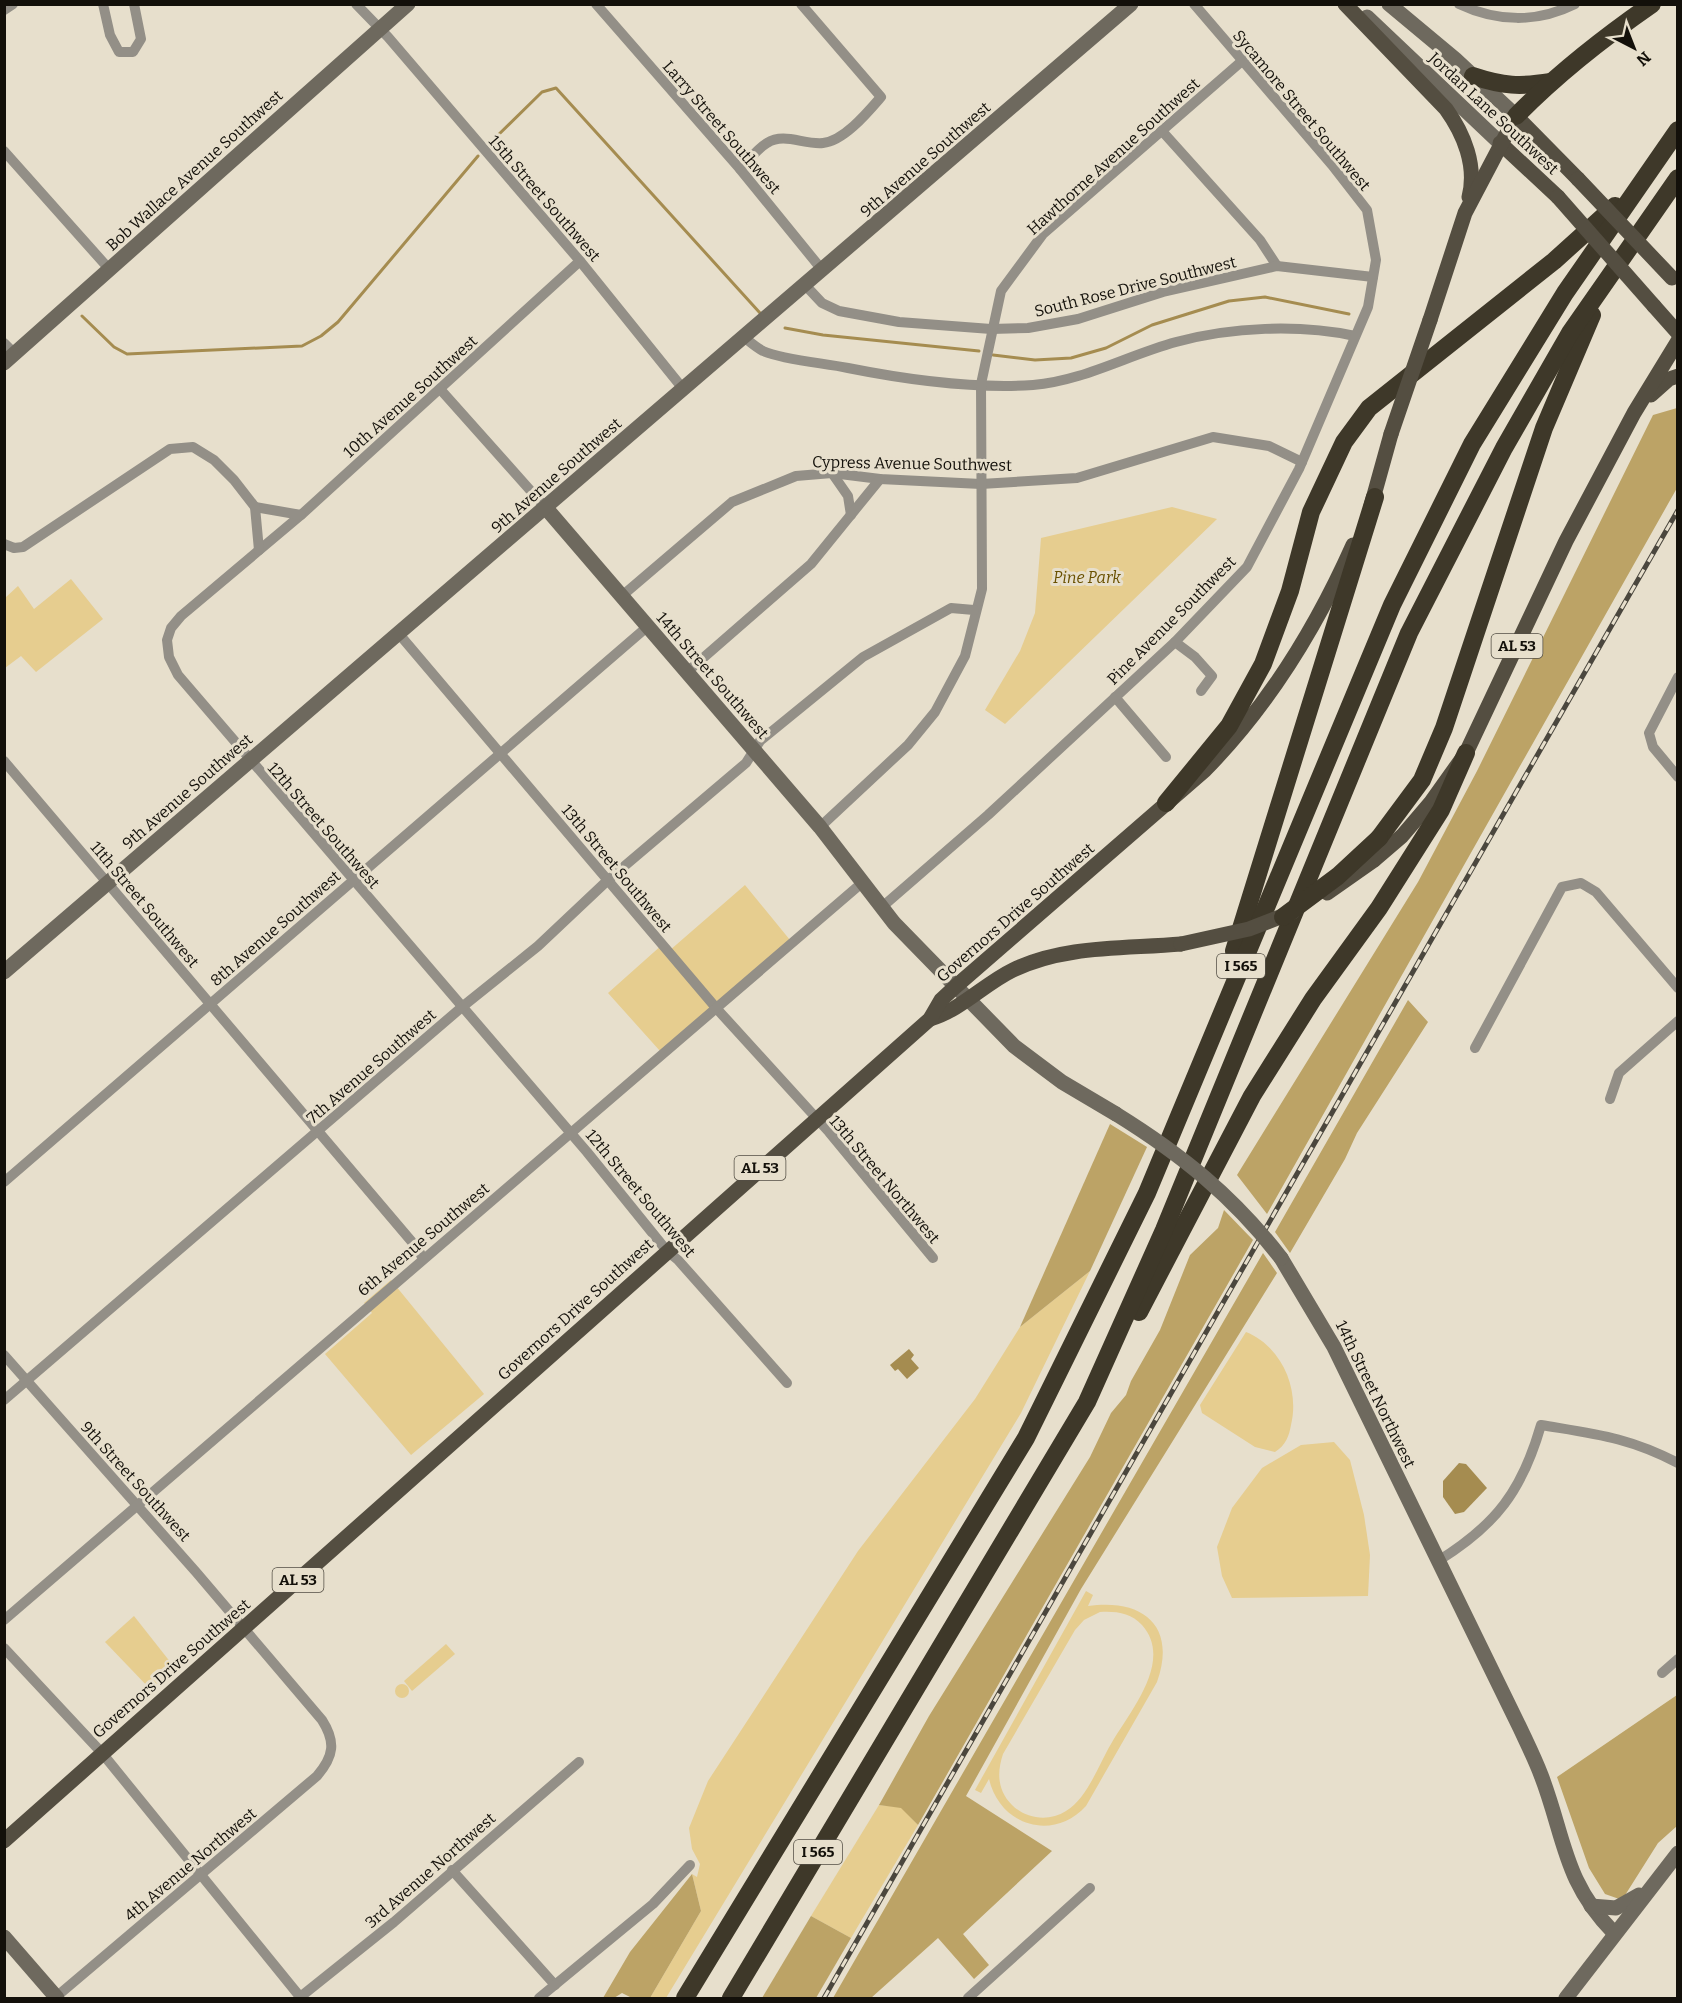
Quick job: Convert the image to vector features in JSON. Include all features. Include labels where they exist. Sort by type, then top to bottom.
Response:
[{"type":"highway","points":[[1516,116],[1551,82],[1610,33],[1652,4]]},
{"type":"highway","points":[[1473,76],[1497,84],[1521,87],[1551,82]]},
{"type":"highway","name":"I 565","points":[[685,1998],[1026,1438],[1147,1193],[1392,605],[1472,444],[1565,292],[1636,186],[1677,130]]},
{"type":"highway","name":"I 565","points":[[731,1998],[1088,1402],[1164,1230],[1409,633],[1504,448],[1570,333],[1677,178]]},
{"type":"highway","points":[[1166,803],[1228,726],[1263,664],[1290,591],[1311,512],[1344,442],[1369,408],[1554,261],[1636,186]]},
{"type":"highway","points":[[1283,917],[1338,876],[1378,838],[1422,780],[1444,728],[1544,428],[1608,276]]},
{"type":"highway","points":[[1240,970],[1234,951],[1375,497]]},
{"type":"highway","points":[[1088,1402],[1147,1297],[1252,1096],[1313,999],[1379,908],[1441,810],[1466,753]]},
{"type":"main road","points":[[1345,4],[1456,122],[1468,151],[1470,170],[1471,188],[1465,213]]},
{"type":"main road","name":"AL 53","points":[[1166,803],[1205,770],[1232,742],[1278,682],[1313,627],[1375,497],[1391,434],[1465,213],[1516,116]]},
{"type":"main road","name":"Jordan Lane Southwest","points":[[1516,116],[1675,281]]},
{"type":"main road","name":"Jordan Lane Southwest","points":[[1500,143],[1558,197],[1677,333]]},
{"type":"main road","name":"AL 53","points":[[930,1019],[948,1014],[1000,977],[1026,964],[1058,955],[1093,950],[1181,944],[1249,929],[1283,917],[1344,883],[1402,836],[1431,802],[1466,753],[1566,541],[1634,413],[1677,341]]},
{"type":"main road","name":"AL 53","points":[[1634,413],[1658,388],[1677,376]]},
{"type":"main road","name":"Governors Drive Southwest","points":[[4,1840],[930,1019],[941,1000],[955,987],[1166,803]]},
{"type":"street","points":[[4,10],[13,4]]},
{"type":"street","points":[[103,4],[110,35],[119,52],[133,52],[141,39],[134,4]]},
{"type":"street","name":"15th Street Southwest","points":[[356,4],[580,261],[684,390]]},
{"type":"street","name":"Bob Wallace Avenue Southwest","points":[[8,354],[110,270],[408,4]]},
{"type":"street","name":"Larry Street Southwest","points":[[596,4],[740,170],[823,271]]},
{"type":"street","points":[[740,170],[767,142],[783,138],[823,143],[837,138],[869,110],[880,97],[801,4]]},
{"type":"street","name":"9th Avenue Southwest","points":[[4,972],[806,286],[1131,4]]},
{"type":"street","name":"Sycamore Street Southwest","points":[[1194,4],[1332,165],[1367,210],[1376,260],[1372,277]]},
{"type":"street","name":"Jordan Lane Southwest","points":[[1353,4],[1500,143]]},
{"type":"street","name":"Jordan Lane Southwest","points":[[1389,4],[1516,116]]},
{"type":"street","points":[[1459,4],[1488,15],[1517,19],[1545,15],[1575,4]]},
{"type":"street","name":"Hawthorne Avenue Southwest","points":[[820,827],[908,745],[935,712],[965,656],[974,610],[982,589],[981,384],[1001,291],[1043,234],[1242,61]]},
{"type":"street","points":[[1162,131],[1260,240],[1277,266]]},
{"type":"street","points":[[4,151],[110,270]]},
{"type":"street","name":"10th Avenue Southwest","points":[[259,550],[441,389],[580,261]]},
{"type":"street","name":"South Rose Drive Southwest","points":[[806,286],[822,303],[839,311],[899,322],[991,329],[1028,328],[1078,319],[1162,292],[1277,266],[1372,277]]},
{"type":"street","name":"Pine Avenue Southwest","points":[[882,907],[988,815],[1175,642],[1247,567],[1302,462],[1368,307],[1372,277]]},
{"type":"street","points":[[745,338],[764,351],[882,375],[952,384],[1034,385],[1083,375],[1176,342],[1210,335],[1267,330],[1325,329],[1356,336]]},
{"type":"street","name":"14th Street Southwest","points":[[441,389],[623,595],[647,627],[820,827],[882,907],[955,987]]},
{"type":"street","name":"Cypress Avenue Southwest","points":[[623,595],[732,502],[796,476],[832,473],[880,479],[981,484],[1077,478],[1213,437],[1269,446],[1302,462]]},
{"type":"street","points":[[4,544],[14,548],[23,547],[170,449],[193,447],[214,460],[255,507],[259,550]]},
{"type":"street","points":[[832,473],[848,496],[851,515]]},
{"type":"street","points":[[687,672],[811,564],[880,479]]},
{"type":"street","points":[[255,507],[301,515]]},
{"type":"street","name":"12th Street Southwest","points":[[259,550],[171,627],[167,640],[169,657],[178,675],[250,762],[570,1133],[667,1251],[678,1260],[787,1383]]},
{"type":"street","name":"7th Avenue Southwest","points":[[4,1400],[107,1315],[462,1008],[538,946],[608,880],[746,763],[760,741],[863,657],[951,608],[974,610]]},
{"type":"street","name":"8th Avenue Southwest","points":[[4,1182],[647,627]]},
{"type":"street","name":"13th Street Southwest","points":[[399,634],[717,1009],[815,1120]]},
{"type":"street","points":[[1175,642],[1194,657],[1212,676],[1200,691]]},
{"type":"street","points":[[1677,677],[1649,733],[1653,747],[1677,777]]},
{"type":"street","points":[[1115,697],[1166,757]]},
{"type":"street","name":"11th Street Southwest","points":[[4,761],[418,1249],[423,1259]]},
{"type":"street","name":"6th Avenue Southwest","points":[[4,1620],[863,882]]},
{"type":"street","points":[[1475,1048],[1562,888],[1581,883],[1596,892],[1677,988]]},
{"type":"street","name":"14th Street Northwest","points":[[955,987],[990,1024],[1029,1058],[1062,1082],[1162,1143],[1213,1182],[1254,1224],[1281,1258],[1334,1347],[1541,1775],[1570,1869],[1594,1909],[1614,1933]]},
{"type":"street","points":[[1610,1099],[1619,1073],[1677,1021]]},
{"type":"street","name":"13th Street Northwest","points":[[815,1120],[829,1132],[933,1258]]},
{"type":"street","name":"9th Street Southwest","points":[[4,1355],[322,1720],[330,1733],[333,1747]]},
{"type":"street","points":[[1438,1561],[1471,1540],[1496,1516],[1522,1476],[1542,1425],[1606,1434],[1649,1448],[1677,1463]]},
{"type":"street","points":[[4,1648],[102,1753],[300,1998]]},
{"type":"street","points":[[1662,1673],[1677,1659]]},
{"type":"street","name":"4th Avenue Northwest","points":[[57,1998],[317,1776],[329,1763],[333,1747]]},
{"type":"street","name":"3rd Avenue Northwest","points":[[300,1998],[579,1762]]},
{"type":"street","points":[[1566,1998],[1677,1853]]},
{"type":"street","points":[[539,1998],[653,1904],[690,1865]]},
{"type":"street","points":[[452,1870],[555,1985]]},
{"type":"street","points":[[968,1998],[1090,1888]]},
{"type":"street","points":[[1596,1958],[1602,1927],[1594,1909],[1616,1908],[1647,1890]]},
{"type":"street","points":[[4,1938],[57,1998]]},
{"type":"green space","name":"Pine Park","points":[[1172,507],[1217,519],[1005,724],[985,710],[1020,651],[1035,613],[1041,538]]},
{"type":"green space","points":[[71,579],[103,619],[36,672],[21,656],[5,668],[5,598],[18,586],[34,609]]},
{"type":"green space","points":[[745,885],[790,940],[660,1051],[608,993],[663,944],[669,951]]},
{"type":"green space","points":[[1090,1271],[1021,1413],[666,1998],[650,1998],[701,1911],[692,1874],[697,1877],[700,1864],[692,1849],[689,1828],[708,1781],[858,1551],[975,1399],[1020,1327]]},
{"type":"green space","points":[[391,1280],[484,1394],[411,1455],[325,1354],[372,1313],[364,1303]]},
{"type":"green space","points":[[1246,1332],[1269,1347],[1285,1370],[1290,1383],[1293,1411],[1290,1429],[1288,1437],[1275,1452],[1255,1447],[1202,1413],[1200,1405]]},
{"type":"green space","points":[[1334,1442],[1350,1460],[1364,1515],[1370,1555],[1368,1596],[1232,1598],[1222,1576],[1217,1547],[1232,1508],[1262,1468],[1301,1445]]},
{"type":"green space","points":[[1086,1591],[1093,1595],[1088,1606],[1125,1607],[1151,1620],[1158,1631],[1162,1645],[1162,1662],[1157,1682],[1086,1806],[1073,1817],[1058,1824],[1044,1826],[1029,1824],[1016,1818],[1004,1808],[995,1795],[989,1779],[981,1793],[975,1790]],"holes":[[[1100,1612],[1123,1614],[1133,1618],[1142,1625],[1151,1639],[1153,1654],[1146,1686],[1080,1798],[1066,1811],[1052,1817],[1031,1816],[1018,1810],[1003,1793],[999,1774],[1003,1754],[1075,1630],[1084,1620]]]},
{"type":"green space","points":[[134,1616],[175,1668],[151,1690],[105,1642]]},
{"type":"green space","points":[[446,1644],[455,1654],[412,1691],[404,1681]]},
{"type":"green space","points":[[402,1684],[407,1686],[409,1691],[407,1696],[402,1698],[397,1696],[395,1691],[397,1686]]},
{"type":"green space","points":[[879,1805],[901,1807],[918,1825],[851,1938],[811,1916]]},
{"type":"shaded area","points":[[1677,408],[1677,488],[1267,1214],[1237,1175],[1418,882],[1477,771],[1653,415]]},
{"type":"shaded area","points":[[1408,1000],[1428,1022],[1357,1133],[1345,1159],[1290,1253],[1275,1232]]},
{"type":"shaded area","points":[[1110,1124],[1147,1147],[1090,1271],[1020,1327]]},
{"type":"shaded area","points":[[1224,1210],[1253,1240],[918,1825],[901,1808],[879,1805],[929,1716],[1090,1457],[1111,1413],[1126,1395],[1131,1381],[1160,1330],[1190,1255],[1218,1228]]},
{"type":"shaded area","points":[[1263,1253],[1277,1273],[1081,1589],[966,1796],[1052,1851],[963,1934],[989,1965],[974,1979],[938,1938],[871,1998],[833,1998]]},
{"type":"shaded area","points":[[909,1349],[914,1355],[911,1359],[919,1368],[907,1379],[898,1369],[895,1371],[890,1365]]},
{"type":"shaded area","points":[[1459,1463],[1466,1464],[1487,1488],[1464,1512],[1455,1514],[1443,1497],[1443,1481]]},
{"type":"shaded area","points":[[1677,1695],[1677,1826],[1658,1843],[1622,1900],[1605,1894],[1589,1868],[1557,1777]]},
{"type":"shaded area","points":[[692,1874],[701,1911],[650,1998],[632,1998],[622,1993],[614,1998],[603,1998],[630,1952]]},
{"type":"shaded area","points":[[811,1916],[851,1938],[816,1998],[762,1998]]},
{"type":"waterway","points":[[491,142],[542,92],[556,88],[760,313]]},
{"type":"waterway","points":[[82,316],[114,347],[127,354],[302,346],[321,336],[338,322],[478,156]]},
{"type":"waterway","points":[[993,355],[1035,360],[1071,358],[1106,348],[1152,325],[1229,301],[1265,297],[1349,314]]},
{"type":"waterway","points":[[785,328],[823,335],[979,351]]},
{"type":"railway","points":[[824,1998],[1678,510]]}]
